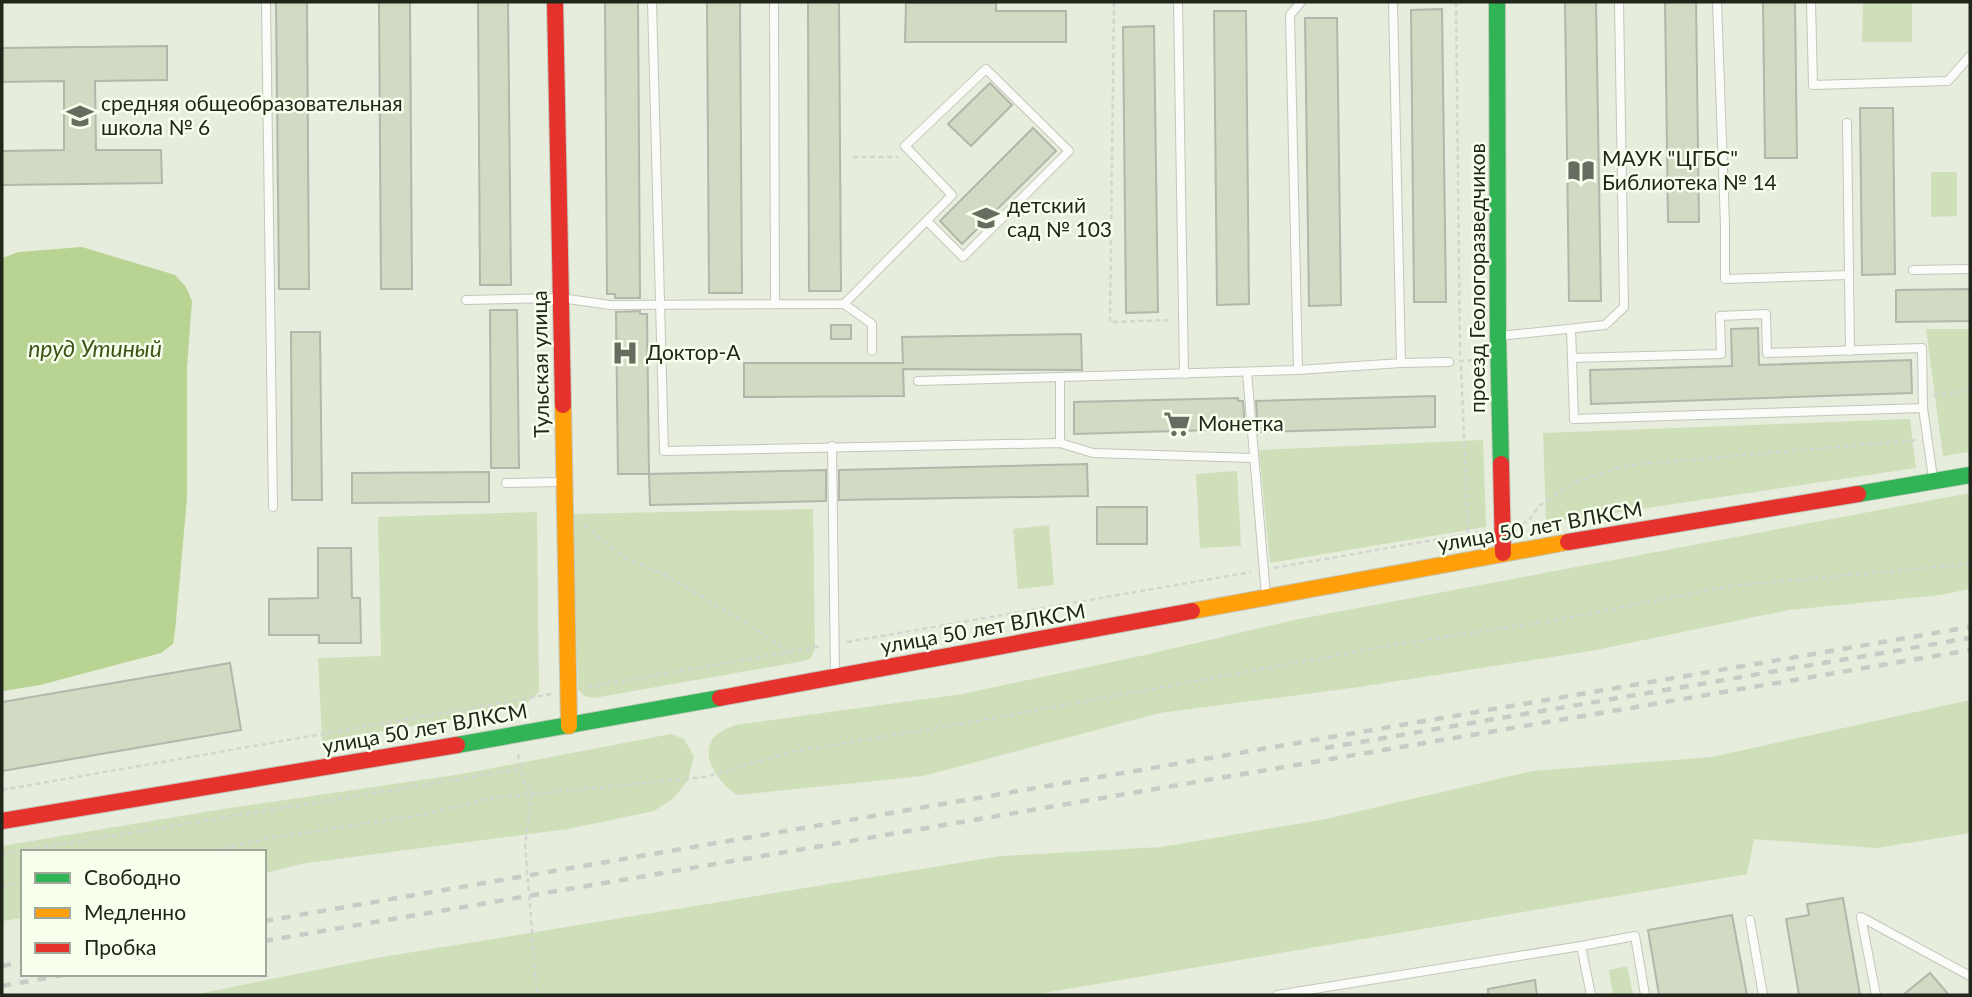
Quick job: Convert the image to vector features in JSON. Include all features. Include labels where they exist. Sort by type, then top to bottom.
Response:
[{"type":"street","name":"Тульская улица","points":[[555,2],[569,726]]},
{"type":"street","name":"проезд Геологоразведчиков","points":[[1497,2],[1498,358],[1503,553]]},
{"type":"street","name":"улица 50 лет ВЛКСМ","points":[[2,821],[569,726],[1503,553],[1970,475]]},
{"type":"lane","points":[[266,2],[273,507]]},
{"type":"lane","points":[[652,2],[664,451],[1060,443],[1093,453],[1253,458]]},
{"type":"lane","points":[[774,2],[775,302]]},
{"type":"lane","points":[[1178,2],[1184,374]]},
{"type":"lane","points":[[1298,370],[1290,15],[1301,2]]},
{"type":"lane","points":[[1393,2],[1401,363]]},
{"type":"lane","points":[[1498,336],[1605,325],[1624,307],[1619,2]]},
{"type":"lane","points":[[1717,2],[1725,279],[1849,275]]},
{"type":"lane","points":[[1811,2],[1813,85],[1948,80],[1970,56]]},
{"type":"lane","points":[[844,304],[952,195],[905,146],[986,69],[1069,151],[963,257],[927,221]]},
{"type":"lane","points":[[1847,123],[1850,351]]},
{"type":"lane","points":[[1913,270],[1970,269]]},
{"type":"lane","points":[[466,300],[561,299],[610,304],[844,304],[872,324],[872,351]]},
{"type":"lane","points":[[1572,358],[1721,354],[1720,316],[1766,314],[1767,353],[1922,348],[1923,408],[1933,481]]},
{"type":"lane","points":[[1571,329],[1574,419],[1923,408]]},
{"type":"lane","points":[[918,381],[1247,372],[1449,362]]},
{"type":"lane","points":[[1247,372],[1266,598]]},
{"type":"lane","points":[[1060,377],[1060,443]]},
{"type":"lane","points":[[832,446],[835,677]]},
{"type":"lane","points":[[506,484],[564,482]]},
{"type":"lane","points":[[1876,995],[1861,917],[1970,976]]},
{"type":"lane","points":[[1751,920],[1763,995]]},
{"type":"lane","points":[[1277,995],[1634,936],[1645,995]]},
{"type":"lane","points":[[1581,946],[1591,995]]},
{"type":"path","points":[[1114,2],[1110,322],[1183,320]]},
{"type":"path","points":[[1457,2],[1461,361],[1468,534]]},
{"type":"path","points":[[853,157],[916,158]]},
{"type":"path","points":[[1449,362],[1498,358]]},
{"type":"path","points":[[1923,397],[1970,390]]},
{"type":"path","points":[[2,790],[1502,528],[1529,520],[1539,506],[1577,481],[1629,465],[1927,439]]},
{"type":"path","points":[[580,522],[624,557],[665,575],[789,652]]},
{"type":"path","points":[[214,850],[270,838],[420,815],[492,798],[705,777],[790,752],[966,723],[1399,644],[1557,620],[1730,586],[1970,564]]},
{"type":"path","points":[[26,850],[521,769]]},
{"type":"path","points":[[532,795],[525,845],[537,995]]},
{"type":"path","points":[[2,854],[21,851]]},
{"type":"path","points":[[2,886],[21,883]]},
{"type":"shaded area","points":[[1863,2],[1912,2],[1912,42],[1862,42]]},
{"type":"shaded area","points":[[1931,172],[1957,172],[1957,216],[1931,217]]},
{"type":"shaded area","points":[[1926,329],[1970,329],[1970,452],[1943,456]]},
{"type":"shaded area","points":[[1910,419],[1916,468],[1546,523],[1543,433]]},
{"type":"shaded area","points":[[1483,440],[1486,527],[1270,563],[1259,450]]},
{"type":"shaded area","points":[[1237,471],[1241,546],[1200,548],[1196,474]]},
{"type":"shaded area","points":[[1970,493],[1970,589],[1940,595],[1789,610],[1591,651],[1359,687],[1160,713],[923,776],[738,795],[725,786],[714,772],[709,755],[709,747],[714,737],[735,725],[962,694],[1294,620]]},
{"type":"shaded area","points":[[813,509],[815,647],[811,658],[594,698],[584,696],[578,689],[572,514]]},
{"type":"shaded area","points":[[537,512],[539,692],[521,708],[322,741],[318,658],[381,656],[378,517]]},
{"type":"shaded area","points":[[1049,525],[1054,585],[1018,589],[1013,529]]},
{"type":"shaded area","points":[[1970,700],[1970,833],[1877,848],[1754,839],[1747,874],[1032,995],[192,995],[376,958],[1001,856],[1161,847],[1321,820],[1533,771],[1712,757]]},
{"type":"shaded area","points":[[671,734],[684,739],[694,756],[688,780],[673,799],[654,811],[568,829],[307,863],[266,873],[266,850],[21,850],[21,918],[2,921],[2,846],[223,809],[462,774]]},
{"type":"shaded area","points":[[1627,966],[1633,995],[1613,995],[1609,970]]},
{"type":"water","name":"пруд Утиный","points":[[82,247],[175,275],[186,287],[192,301],[187,367],[187,498],[173,644],[161,653],[40,685],[4,691],[2,258],[19,252]]},
{"type":"building","points":[[276,2],[307,2],[309,289],[279,289]]},
{"type":"building","points":[[379,2],[410,2],[412,289],[381,289]]},
{"type":"building","points":[[478,2],[508,2],[511,285],[480,285]]},
{"type":"building","points":[[605,2],[638,2],[640,298],[615,298],[615,294],[607,294]]},
{"type":"building","points":[[707,2],[740,2],[742,293],[709,293]]},
{"type":"building","points":[[808,2],[839,2],[841,291],[809,291]]},
{"type":"building","points":[[1565,2],[1596,2],[1601,301],[1569,301]]},
{"type":"building","points":[[1665,2],[1696,2],[1699,222],[1668,222]]},
{"type":"building","points":[[1763,2],[1795,2],[1797,158],[1765,158]]},
{"type":"building","points":[[906,3],[996,3],[996,11],[1066,11],[1066,42],[905,42]]},
{"type":"building","points":[[1442,9],[1446,302],[1414,302],[1411,10]]},
{"type":"building","points":[[1214,11],[1246,11],[1249,304],[1217,305]]},
{"type":"building","points":[[1305,18],[1337,18],[1341,305],[1309,306]]},
{"type":"building","points":[[1154,26],[1158,312],[1126,313],[1123,27]]},
{"type":"building","name":"средняя общеобразовательная школа № 6","points":[[167,46],[167,80],[95,81],[96,150],[161,150],[162,183],[2,185],[2,151],[64,150],[64,81],[2,82],[2,48]]},
{"type":"building","points":[[990,83],[1012,105],[971,146],[948,124]]},
{"type":"building","points":[[1860,108],[1893,108],[1895,274],[1862,275]]},
{"type":"building","points":[[1033,128],[1056,151],[962,244],[940,221]]},
{"type":"building","points":[[1970,289],[1970,321],[1896,322],[1896,290]]},
{"type":"building","points":[[490,310],[517,310],[519,468],[491,468]]},
{"type":"building","points":[[640,311],[640,314],[647,314],[649,474],[618,474],[616,312]]},
{"type":"building","points":[[831,325],[851,325],[851,339],[831,339]]},
{"type":"building","points":[[1758,328],[1759,365],[1911,360],[1912,393],[1591,404],[1590,370],[1732,366],[1731,329]]},
{"type":"building","points":[[291,332],[320,332],[322,500],[292,500]]},
{"type":"building","points":[[1081,334],[1082,370],[903,369],[904,396],[744,397],[744,363],[903,363],[902,337]]},
{"type":"building","points":[[1435,396],[1435,427],[1261,432],[1261,428],[1258,429],[1256,401]]},
{"type":"building","points":[[1238,398],[1238,401],[1243,401],[1245,429],[1074,434],[1074,402]]},
{"type":"building","points":[[1087,464],[1088,496],[839,500],[839,470]]},
{"type":"building","points":[[826,470],[826,501],[650,505],[649,474]]},
{"type":"building","points":[[489,472],[489,502],[352,503],[352,473]]},
{"type":"building","points":[[1097,507],[1147,507],[1147,544],[1097,544]]},
{"type":"building","points":[[318,548],[351,548],[352,598],[360,598],[361,643],[319,643],[319,635],[269,635],[269,599],[318,598]]},
{"type":"building","points":[[230,663],[241,730],[2,771],[2,702]]},
{"type":"building","points":[[1843,898],[1860,995],[1799,995],[1786,919],[1809,915],[1807,904]]},
{"type":"building","points":[[1732,915],[1747,995],[1659,995],[1648,930]]},
{"type":"building","points":[[1930,973],[1949,995],[1903,995]]},
{"type":"building","points":[[1535,980],[1537,995],[1488,995],[1488,989]]},
{"type":"railway","points":[[266,921],[1970,627]]},
{"type":"railway","points":[[1325,748],[1970,638]]},
{"type":"railway","points":[[266,941],[1970,650]]},
{"type":"railway","points":[[2,966],[21,962]]},
{"type":"railway","points":[[2,986],[57,976]]},
{"type":"traffic: fast","points":[[1497,2],[1501,464]]},
{"type":"traffic: fast","points":[[1858,494],[1970,475]]},
{"type":"traffic: fast","points":[[457,745],[720,698]]},
{"type":"traffic: slow","points":[[563,405],[569,726]]},
{"type":"traffic: slow","points":[[1192,611],[1568,542]]},
{"type":"traffic: jam","points":[[555,2],[563,405]]},
{"type":"traffic: jam","points":[[1501,464],[1503,553]]},
{"type":"traffic: jam","points":[[1568,542],[1858,494]]},
{"type":"traffic: jam","points":[[720,698],[1192,611]]},
{"type":"traffic: jam","points":[[2,821],[457,745]]},
{"type":"place","name":"средняя общеобразовательная школа № 6","points":[[80,116]]},
{"type":"place","name":"МАУК \"ЦГБС\" Библиотека № 14","points":[[1581,171]]},
{"type":"place","name":"детский сад № 103","points":[[986,218]]},
{"type":"place","name":"Доктор-А","points":[[625,353]]},
{"type":"place","name":"Монетка","points":[[1177,424]]}]
